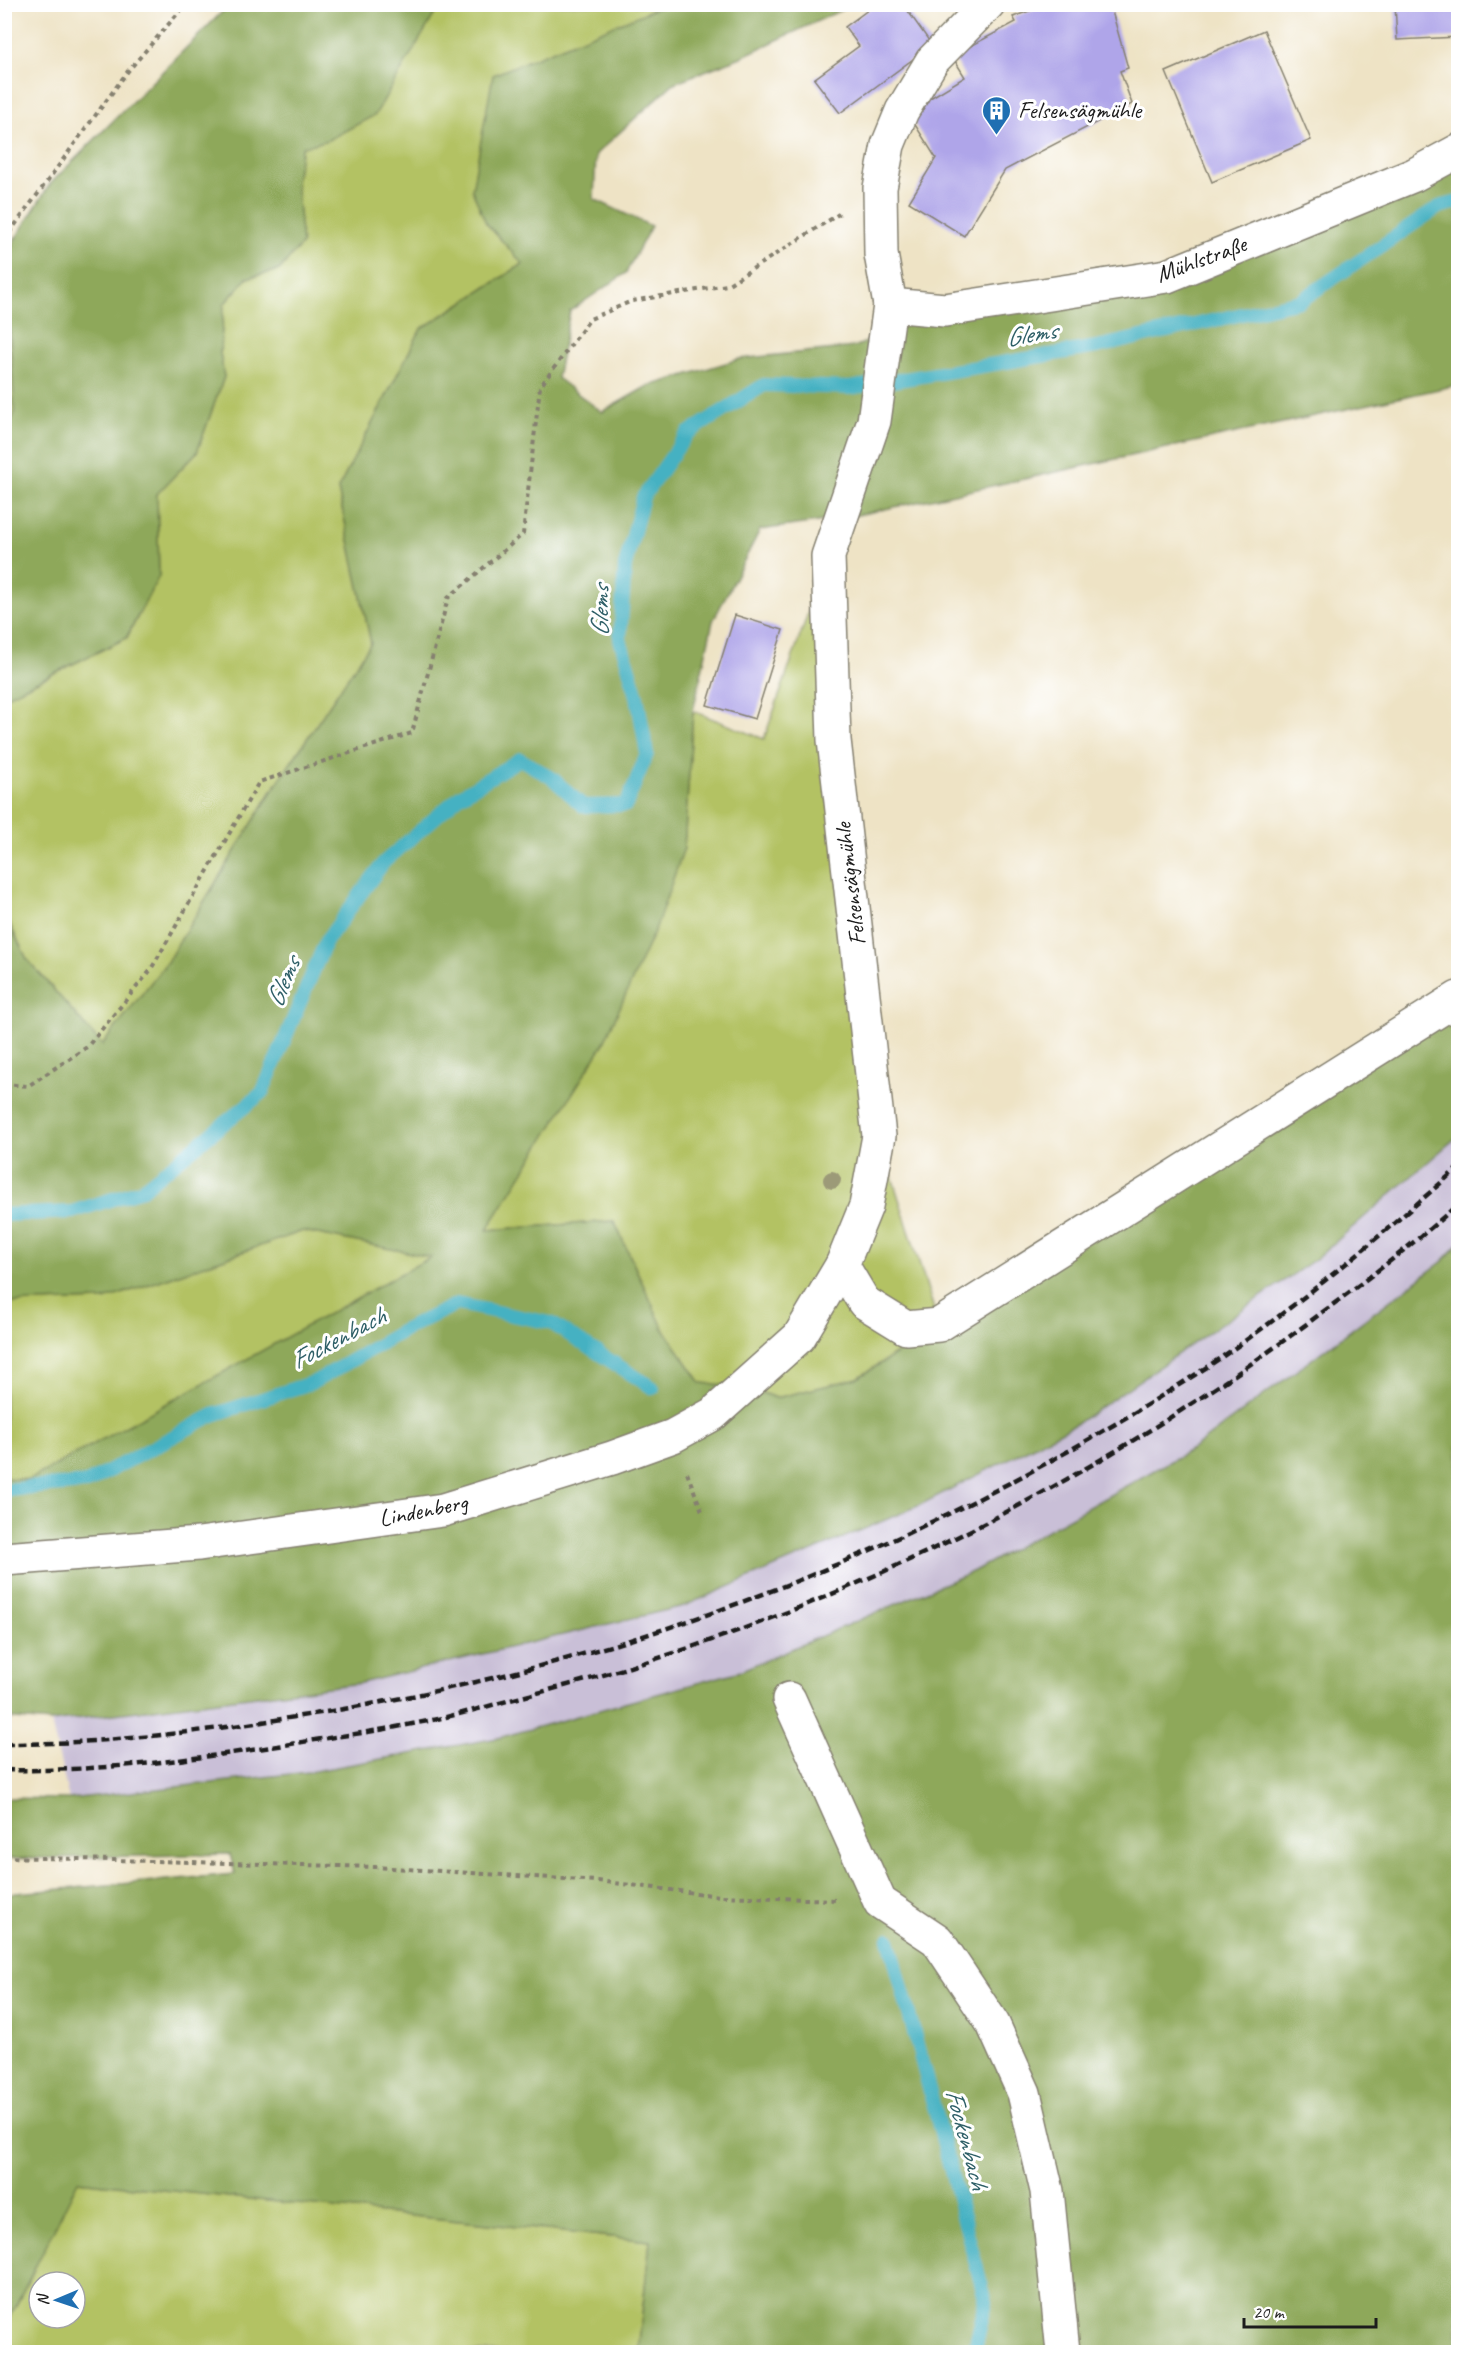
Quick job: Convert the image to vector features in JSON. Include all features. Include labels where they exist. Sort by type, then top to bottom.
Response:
[{"type":"lane","name":"Felsensägmühle","points":[[799,1337],[842,1265],[866,1206],[879,1136],[834,740],[828,556],[874,421],[890,305],[881,254],[880,188],[888,145],[902,111],[932,61],[988,4]]},
{"type":"lane","name":"Mühlstraße","points":[[890,305],[945,310],[1167,276],[1414,175],[1458,151]]},
{"type":"lane","points":[[842,1265],[864,1302],[906,1328],[939,1325],[1458,998]]},
{"type":"lane","name":"Lindenberg","points":[[4,1559],[199,1544],[443,1510],[612,1458],[672,1436],[713,1414],[799,1337]]},
{"type":"lane","points":[[789,1699],[880,1902],[937,1940],[993,2024],[1024,2092],[1047,2191],[1063,2352]]},
{"type":"path","points":[[4,240],[128,71],[186,4]]},
{"type":"path","points":[[4,1084],[28,1086],[87,1047],[150,971],[259,782],[412,733],[448,598],[523,534],[540,387],[590,319],[632,301],[727,285],[880,188]]},
{"type":"path","points":[[4,1857],[375,1867],[598,1881],[720,1896],[880,1902]]},
{"type":"shaded area","points":[[1458,1136],[1458,1245],[1443,1261],[1192,1449],[974,1571],[737,1672],[498,1738],[309,1772],[69,1799],[51,1722],[361,1683],[684,1606],[1317,1258]]},
{"type":"green space","points":[[230,4],[440,5],[375,115],[328,140],[302,147],[296,180],[302,244],[279,270],[247,278],[224,304],[220,353],[224,377],[197,452],[157,494],[159,576],[126,638],[5,697],[4,436],[15,413],[5,255],[50,184]]},
{"type":"green space","points":[[440,5],[664,5],[648,11],[486,223],[523,264],[421,329],[338,489],[371,643],[272,791],[167,962],[102,1046],[27,959],[5,914],[5,697],[127,638],[159,575],[157,493],[197,452],[224,377],[220,353],[224,304],[247,278],[279,270],[302,244],[296,180],[302,147],[328,140],[418,39]]},
{"type":"green space","points":[[664,5],[852,5],[741,57],[674,83],[596,154],[594,199],[651,226],[626,273],[570,311],[557,378],[602,412],[646,387],[739,359],[854,347],[945,310],[1167,276],[1458,151],[1458,385],[839,519],[760,530],[713,621],[693,711],[684,848],[657,925],[604,1043],[487,1230],[614,1221],[663,1328],[701,1383],[745,1387],[776,1398],[858,1378],[1458,998],[1458,1136],[1317,1258],[1076,1424],[918,1506],[684,1606],[361,1683],[51,1722],[5,1718],[5,1478],[29,1480],[431,1257],[303,1231],[104,1300],[5,1303],[4,914],[27,959],[102,1045],[167,962],[272,791],[371,643],[338,489],[421,329],[523,264],[486,223],[472,190],[493,75]]},
{"type":"green space","points":[[4,270],[15,413],[5,436],[4,436]]},
{"type":"green space","points":[[828,556],[879,1136],[939,1325],[858,1378],[776,1398],[745,1387],[701,1383],[663,1328],[614,1221],[486,1230],[604,1043],[684,848],[693,711],[764,739]]},
{"type":"green space","points":[[303,1231],[432,1257],[29,1480],[5,1478],[4,1303],[104,1300]]},
{"type":"green space","points":[[1458,1245],[1458,2352],[638,2352],[650,2241],[78,2181],[34,2270],[27,2270],[27,2284],[5,2328],[5,1894],[235,1874],[230,1854],[5,1859],[5,1798],[69,1799],[309,1772],[498,1738],[737,1672],[974,1571],[1192,1449],[1443,1261]]},
{"type":"green space","points":[[77,2181],[650,2241],[638,2352],[5,2352],[4,2328],[27,2282],[27,2330],[87,2330],[87,2270],[33,2270]]},
{"type":"building","points":[[876,4],[903,4],[932,45],[840,113],[814,79],[859,46],[845,27]]},
{"type":"building","name":"Felsensägmühle","points":[[1048,4],[1110,4],[1128,68],[1120,71],[1132,104],[1005,170],[964,236],[909,202],[936,158],[907,112],[965,77],[952,56],[1016,22],[1013,17]]},
{"type":"building","points":[[1395,4],[1458,4],[1458,37],[1397,40]]},
{"type":"building","points":[[1264,30],[1311,140],[1212,182],[1166,72]]},
{"type":"building","points":[[735,615],[783,630],[755,719],[707,705]]},
{"type":"waterway","name":"Glems","points":[[4,1215],[72,1212],[141,1190],[262,1093],[326,941],[384,862],[460,796],[520,759],[552,778],[583,806],[626,805],[647,754],[637,696],[620,639],[625,566],[643,497],[688,433],[764,385],[850,388],[1097,347],[1300,301],[1439,207],[1458,202]]},
{"type":"waterway","name":"Fockenbach","points":[[4,1490],[87,1483],[213,1415],[314,1382],[406,1329],[457,1304],[551,1323],[653,1388]]},
{"type":"waterway","name":"Fockenbach","points":[[889,1939],[986,2302],[974,2352]]},
{"type":"railway","points":[[4,1744],[127,1738],[250,1724],[450,1688],[564,1659],[677,1625],[787,1585],[895,1539],[1001,1487],[1105,1430],[1207,1367],[1304,1297],[1458,1168]]},
{"type":"railway","points":[[4,1770],[82,1769],[160,1762],[430,1721],[624,1669],[729,1634],[831,1594],[931,1550],[1029,1500],[1125,1445],[1218,1386],[1308,1323],[1403,1251],[1458,1204]]},
{"type":"place","name":"Felsensägmühle","points":[[997,136]]}]
